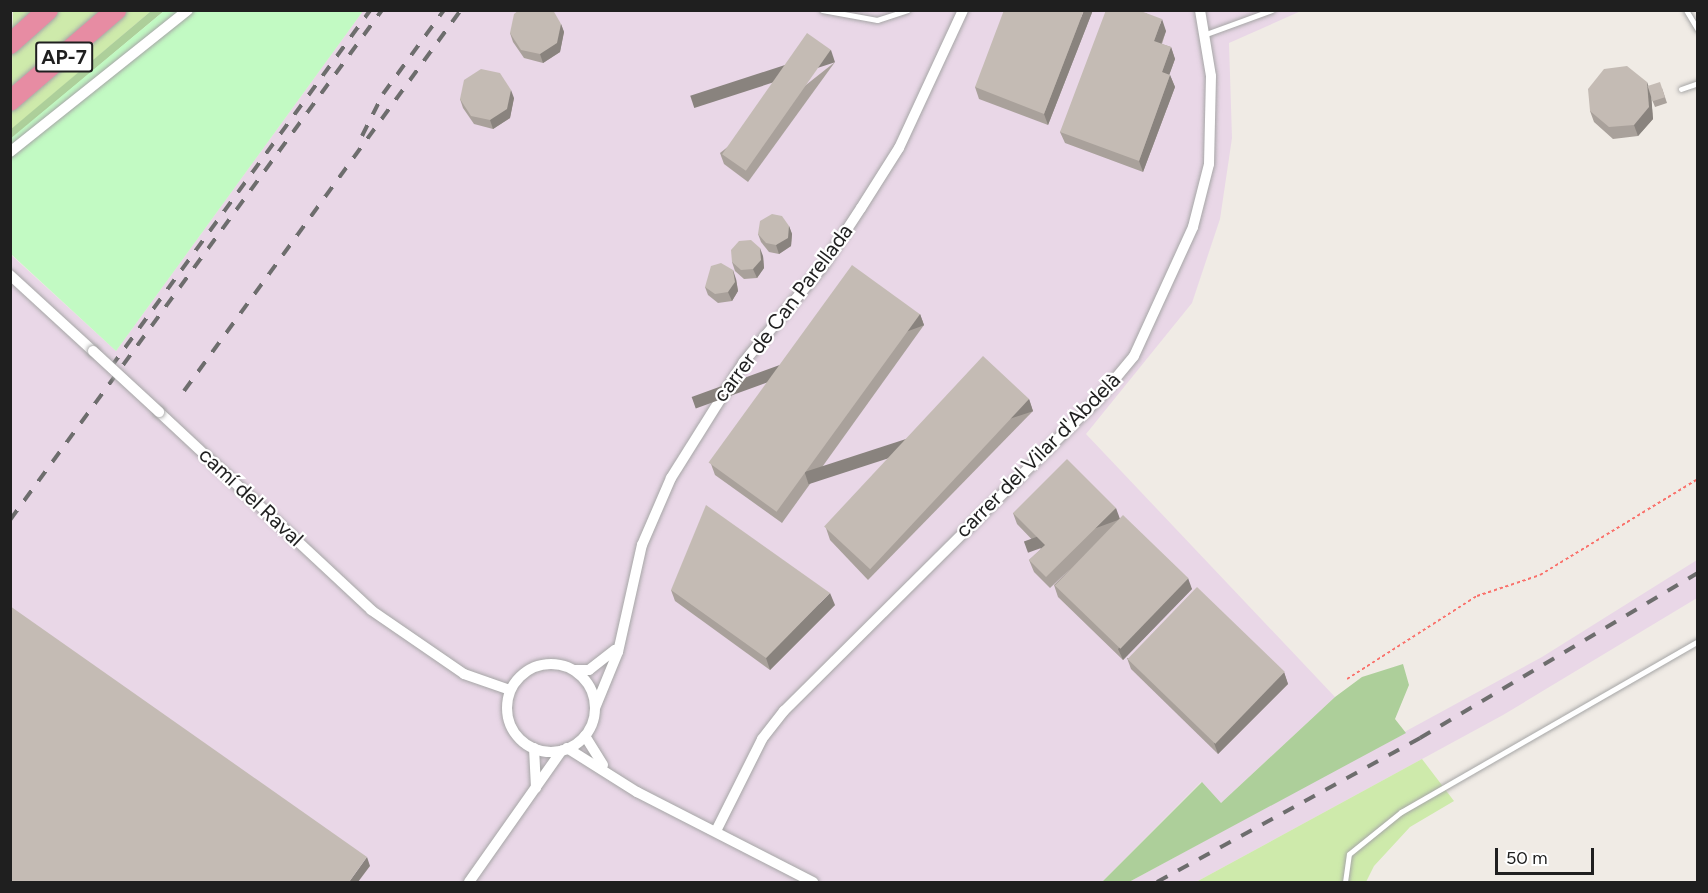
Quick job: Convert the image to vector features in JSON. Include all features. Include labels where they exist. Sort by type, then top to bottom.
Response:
[{"type":"highway","name":"AP-7","points":[[10,44],[48,10]]},
{"type":"highway","name":"AP-7","points":[[10,101],[116,10]]},
{"type":"street","points":[[10,152],[189,10]]},
{"type":"street","name":"carrer de Can Parellada","points":[[596,708],[625,624],[642,545],[670,478],[743,363],[823,266],[868,198],[928,91],[963,10]]},
{"type":"street","name":"carrer del Vilar d'Abdelà","points":[[716,831],[762,739],[784,711],[1100,398],[1134,356],[1193,227],[1209,164],[1212,112],[1206,34],[1200,10]]},
{"type":"street","name":"camí del Raval","points":[[10,275],[371,610],[464,674],[510,690]]},
{"type":"street","name":"carrer de Can Parellada","points":[[574,670],[604,661],[625,624]]},
{"type":"street","points":[[469,882],[565,749],[585,736],[596,708],[589,686],[574,670],[545,664],[525,673],[510,690],[508,718],[522,741],[534,748],[565,749],[813,882]]},
{"type":"street","points":[[585,736],[614,776]]},
{"type":"street","points":[[534,748],[536,791]]},
{"type":"lane","points":[[822,10],[877,20],[907,10]]},
{"type":"lane","points":[[1206,34],[1272,10]]},
{"type":"lane","points":[[1686,10],[1698,30]]},
{"type":"lane","points":[[1681,89],[1698,83]]},
{"type":"lane","points":[[1345,882],[1349,854],[1401,812],[1698,641]]},
{"type":"path","points":[[1347,679],[1477,596],[1540,575],[1698,479]]},
{"type":"shaded area","points":[[363,11],[1301,11],[1229,43],[1232,138],[1220,219],[1192,303],[1086,434],[1335,697],[1220,804],[1201,782],[1102,882],[11,882],[10,254],[116,351]]},
{"type":"shaded area","points":[[1697,560],[1697,598],[1503,715],[1196,882],[1129,882],[1542,657]]},
{"type":"green space","points":[[13,10],[151,11],[11,130]]},
{"type":"green space","points":[[151,11],[164,11],[11,139],[10,130]]},
{"type":"green space","points":[[164,11],[363,11],[116,351],[11,254],[10,139]]},
{"type":"green space","points":[[1403,664],[1409,685],[1395,719],[1406,733],[1129,882],[1102,882],[1202,782],[1221,803],[1335,697],[1362,677]]},
{"type":"green space","points":[[1422,759],[1454,801],[1410,827],[1374,866],[1366,882],[1196,882]]},
{"type":"building","points":[[519,10],[553,10],[561,24],[557,43],[540,54],[521,50],[510,33],[514,14]]},
{"type":"building","points":[[1004,10],[1084,10],[1044,114],[975,87]]},
{"type":"building","points":[[1106,10],[1138,10],[1162,19],[1154,41],[1171,47],[1162,72],[1170,75],[1139,161],[1060,132]]},
{"type":"building","points":[[807,33],[831,50],[746,171],[722,154]]},
{"type":"building","points":[[1627,66],[1647,82],[1649,107],[1634,125],[1609,127],[1590,111],[1588,89],[1604,69]]},
{"type":"building","points":[[481,69],[500,73],[511,90],[507,109],[490,120],[471,116],[460,99],[464,80]]},
{"type":"building","points":[[1660,82],[1665,97],[1653,101],[1648,86]]},
{"type":"building","points":[[772,214],[782,216],[789,226],[788,238],[776,245],[766,243],[758,234],[760,221]]},
{"type":"building","points":[[751,240],[760,248],[761,260],[753,269],[741,270],[732,262],[731,250],[739,241]]},
{"type":"building","points":[[721,263],[733,270],[735,282],[728,292],[715,294],[705,287],[711,266]]},
{"type":"building","points":[[852,265],[920,314],[777,512],[709,462]]},
{"type":"building","points":[[983,356],[1029,399],[870,569],[824,526]]},
{"type":"building","points":[[1067,459],[1116,508],[1046,577],[1029,560],[1045,545],[1013,513]]},
{"type":"building","points":[[706,505],[830,593],[766,658],[671,590]]},
{"type":"building","points":[[1123,515],[1188,578],[1120,649],[1055,585]]},
{"type":"building","points":[[1197,587],[1285,672],[1215,744],[1128,659]]},
{"type":"building","points":[[10,606],[367,857],[349,882],[10,882]]},
{"type":"railway","points":[[111,367],[370,10]]},
{"type":"railway","points":[[10,520],[382,10]]},
{"type":"railway","points":[[362,136],[383,94],[444,10]]},
{"type":"railway","points":[[184,391],[461,10]]},
{"type":"railway","points":[[1157,882],[1420,738],[1698,573]]}]
